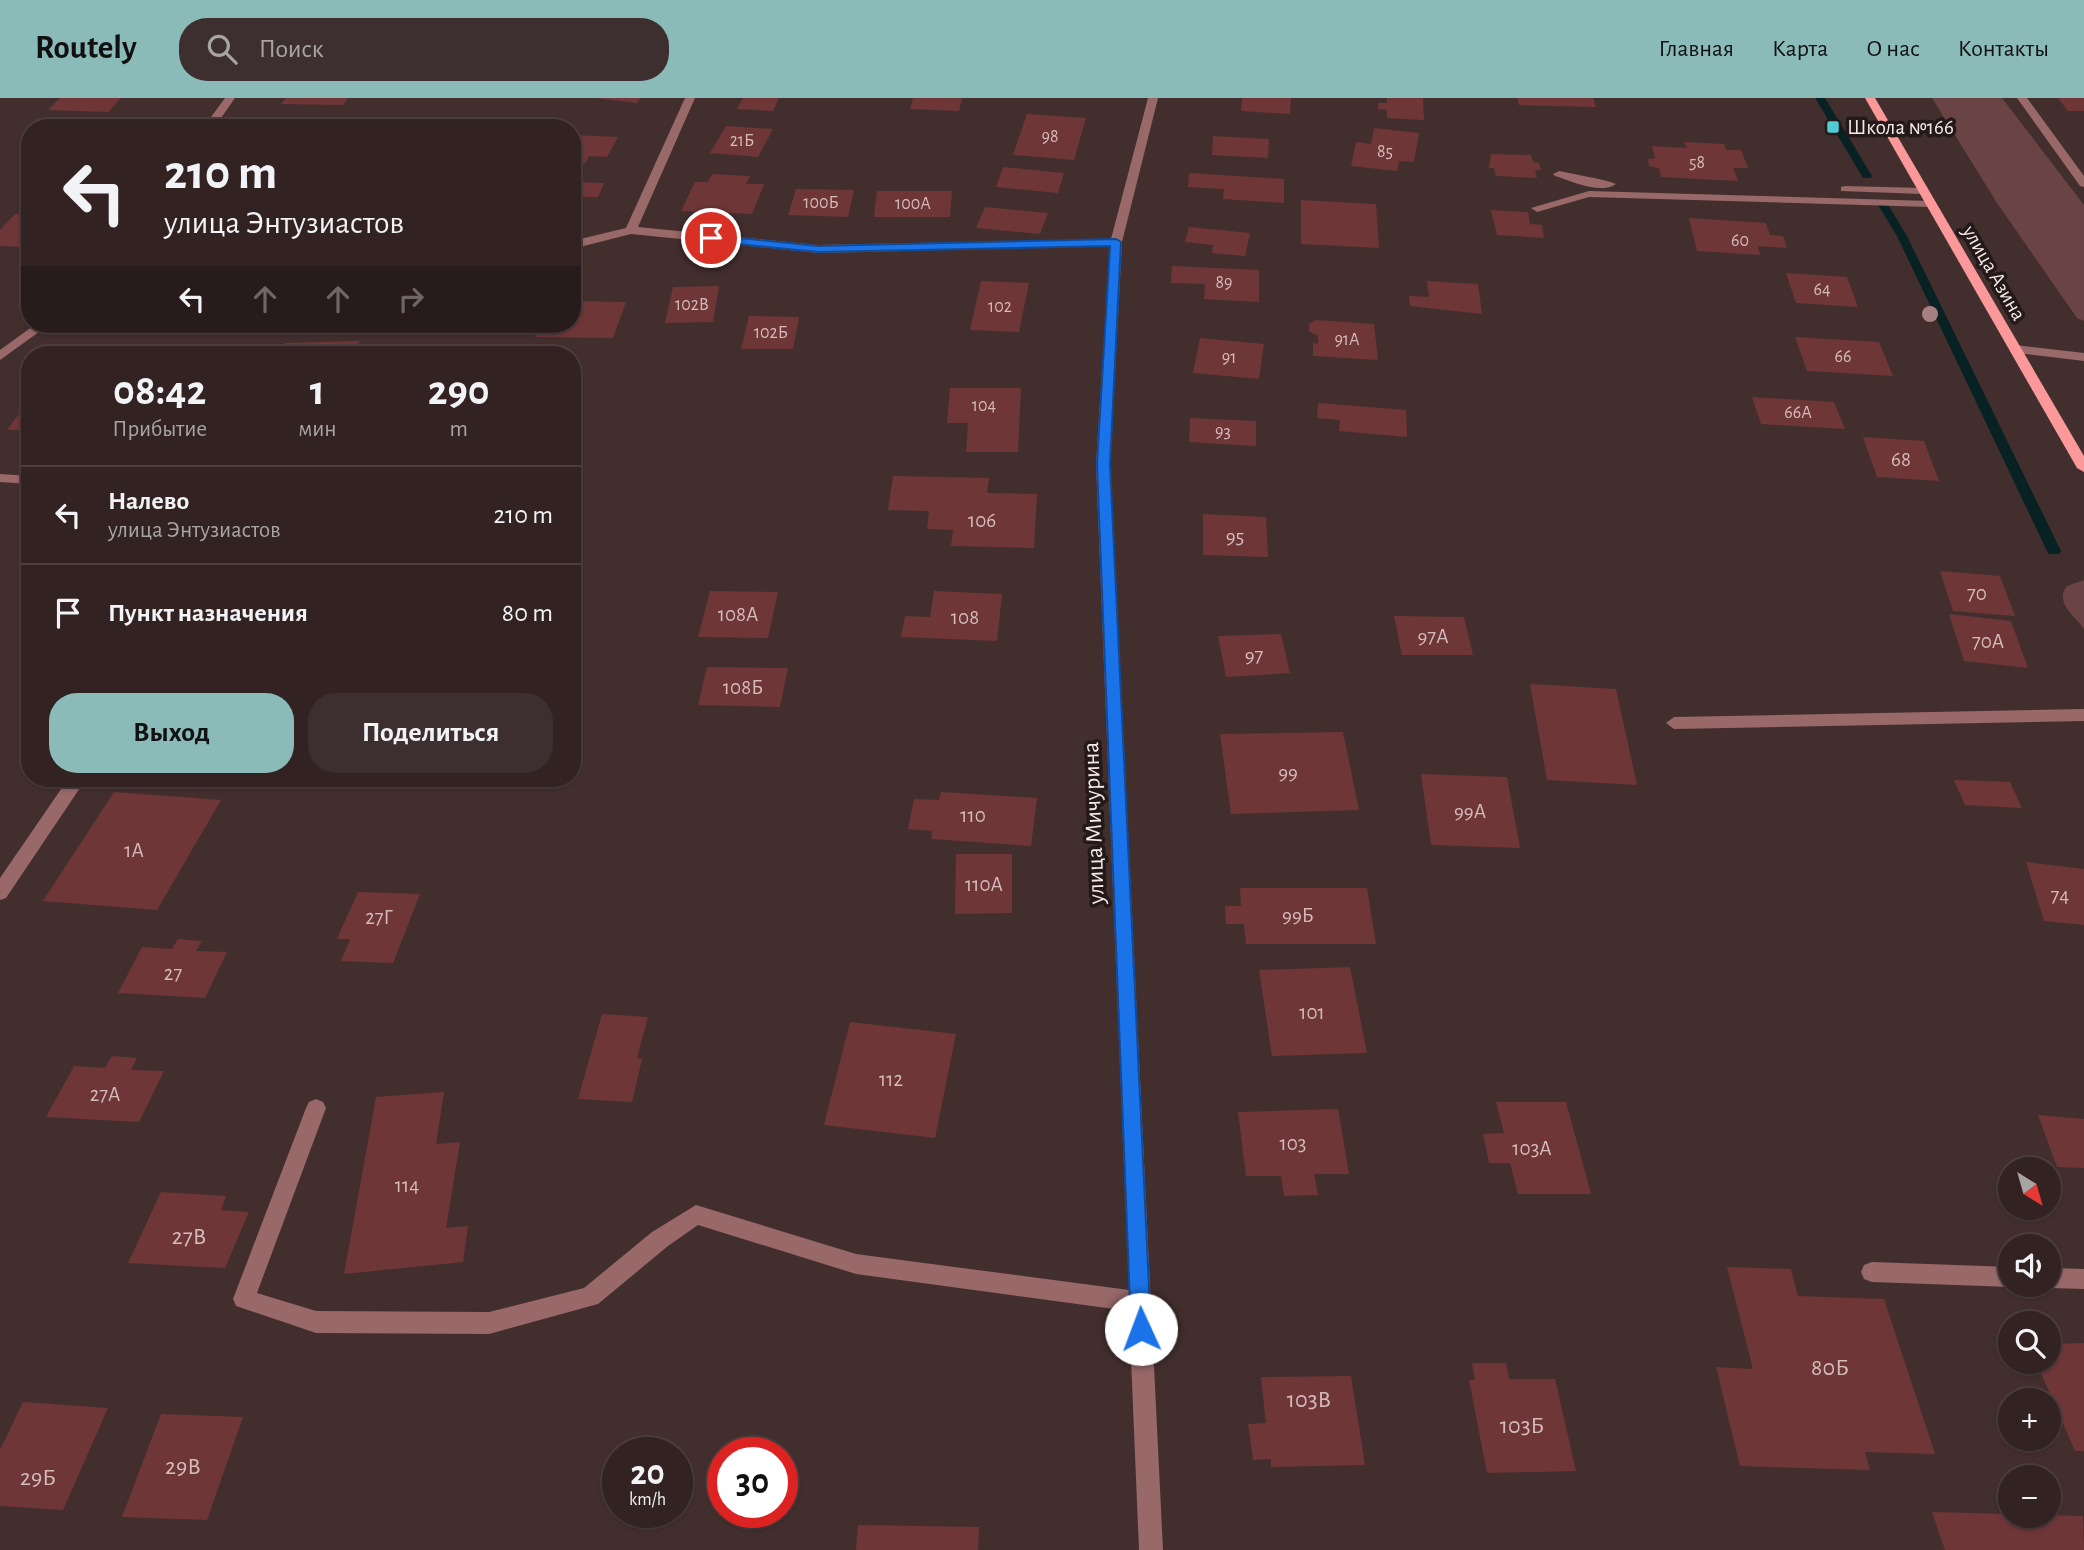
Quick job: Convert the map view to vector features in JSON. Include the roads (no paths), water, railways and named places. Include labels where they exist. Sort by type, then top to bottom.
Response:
[{"type":"main road","name":"улица Азина","points":[[1870,98],[2084,468]]},
{"type":"street","points":[[215,119],[230,98]]},
{"type":"street","points":[[631,230],[690,98]]},
{"type":"street","name":"улица Мичурина","points":[[1151,1550],[1103,464],[1116,242],[1153,98]]},
{"type":"street","points":[[2022,98],[2084,184]]},
{"type":"street","points":[[1559,174],[1595,184],[1922,191]]},
{"type":"street","points":[[1537,208],[1589,194],[1930,204]]},
{"type":"street","points":[[581,242],[631,230],[818,249],[1116,242]]},
{"type":"street","points":[[0,356],[32,333]]},
{"type":"street","points":[[2014,349],[2084,357]]},
{"type":"street","points":[[0,478],[21,479]]},
{"type":"street","points":[[1674,723],[2084,715]]},
{"type":"street","points":[[0,893],[72,787]]},
{"type":"street","points":[[316,1108],[244,1299],[316,1322],[489,1323],[590,1297],[660,1239],[696,1215],[856,1264],[1140,1302]]},
{"type":"street","points":[[1872,1272],[1998,1277]]},
{"type":"street","points":[[2061,1278],[2084,1279]]},
{"type":"waterway","points":[[1820,98],[1867,176]]},
{"type":"waterway","points":[[1883,205],[1902,236],[2054,551]]},
{"type":"place","name":"Школа №166","points":[[1833,127]]}]
